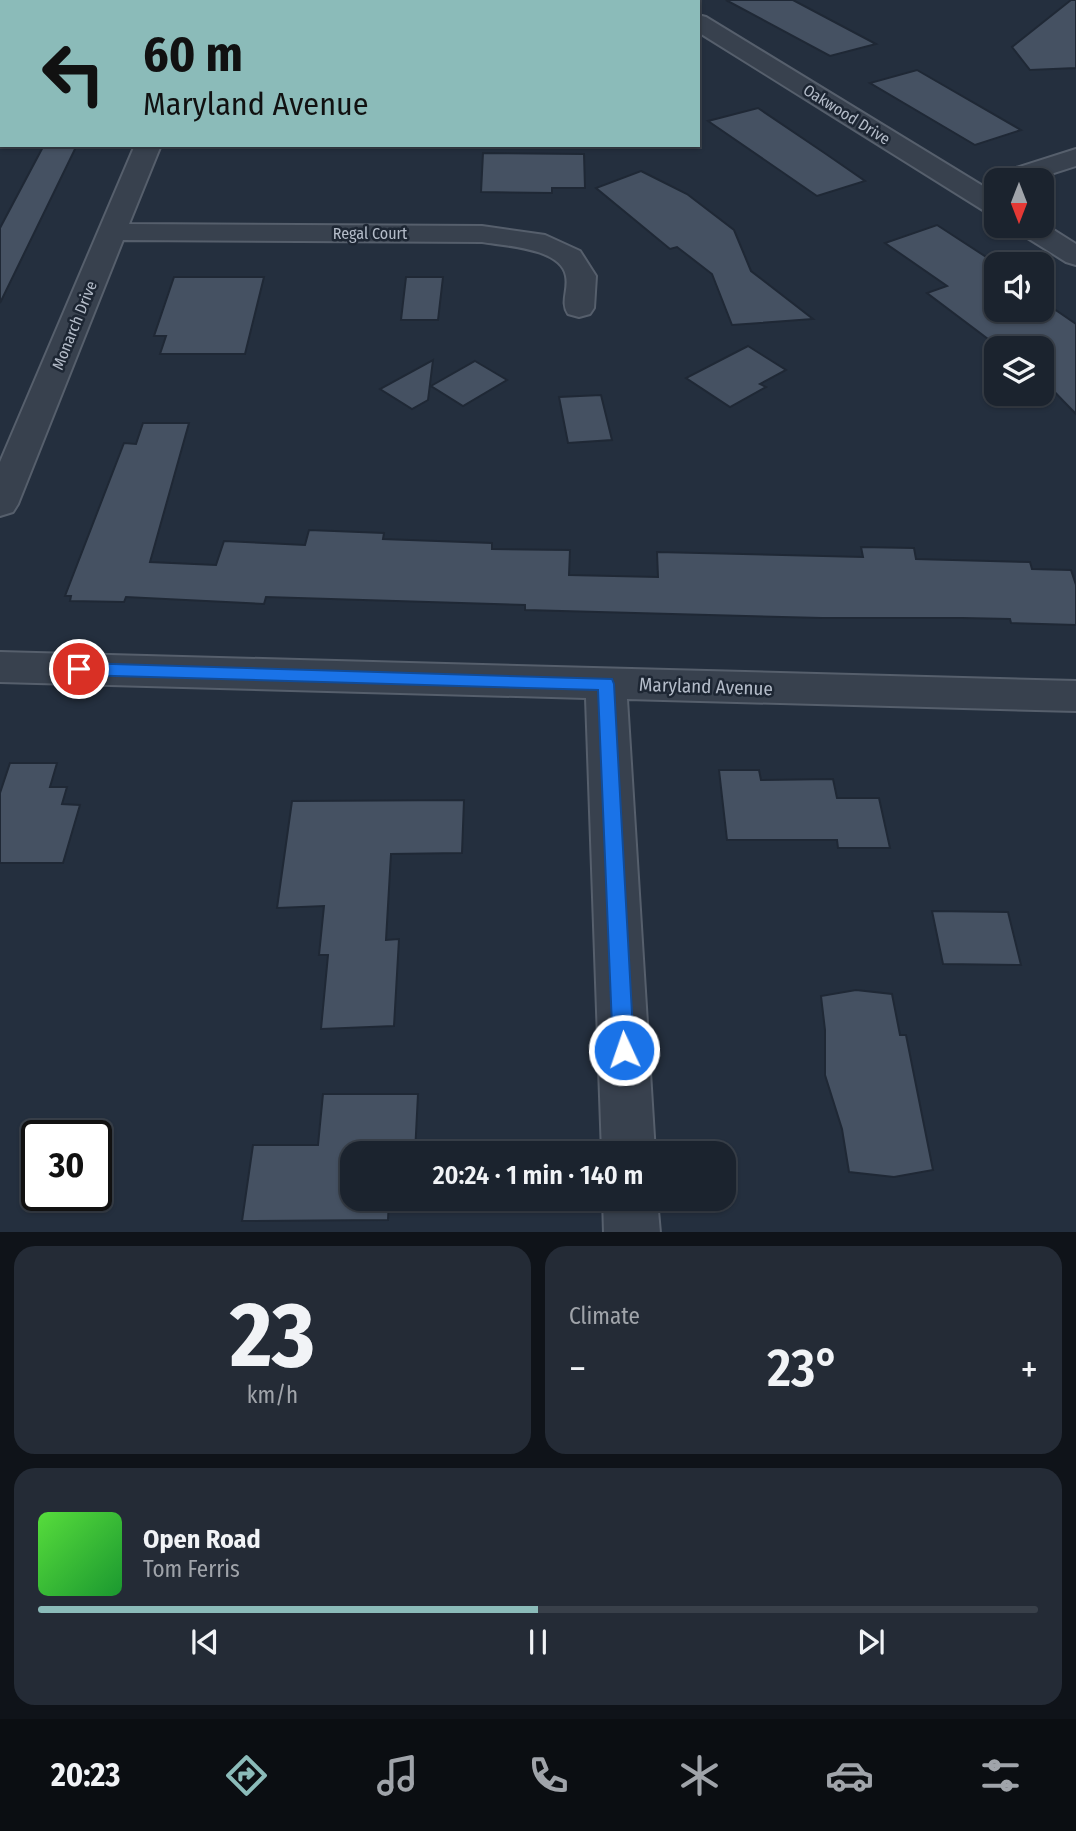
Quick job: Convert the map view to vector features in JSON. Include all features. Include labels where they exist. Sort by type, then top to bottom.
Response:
[{"type":"street","name":"Oakwood Drive","points":[[700,23],[984,187]]},
{"type":"street","name":"Monarch Drive","points":[[0,504],[147,147]]},
{"type":"street","points":[[1043,168],[1076,157]]},
{"type":"street","name":"Regal Court","points":[[112,232],[482,233],[545,244],[569,257],[581,276],[579,308]]},
{"type":"street","points":[[1047,238],[1076,256]]},
{"type":"street","name":"Maryland Avenue","points":[[0,667],[1076,696]]},
{"type":"street","points":[[606,684],[627,1141]]},
{"type":"street","points":[[631,1211],[632,1232]]},
{"type":"building","points":[[726,0],[793,0],[876,44],[830,56]]},
{"type":"building","points":[[1071,0],[1076,0],[1076,68],[1030,70],[1012,47]]},
{"type":"building","points":[[917,70],[1021,130],[975,145],[870,83]]},
{"type":"building","points":[[758,108],[865,181],[817,196],[708,121]]},
{"type":"building","points":[[43,147],[76,147],[0,303],[0,228]]},
{"type":"building","points":[[483,153],[584,154],[585,188],[552,188],[552,193],[481,192]]},
{"type":"building","points":[[641,171],[687,194],[734,230],[751,271],[813,319],[732,325],[712,274],[677,247],[670,249],[596,188]]},
{"type":"building","points":[[937,225],[984,256],[984,322],[1054,322],[1054,309],[1076,324],[1076,414],[1054,391],[1054,336],[984,336],[927,293],[947,286],[885,243]]},
{"type":"building","points":[[174,277],[264,277],[245,354],[160,354],[166,336],[154,336]]},
{"type":"building","points":[[406,277],[443,277],[438,320],[401,320]]},
{"type":"building","points":[[748,346],[786,370],[760,384],[766,387],[730,407],[686,378]]},
{"type":"building","points":[[433,360],[428,400],[412,409],[380,389]]},
{"type":"building","points":[[475,361],[507,380],[463,406],[431,386]]},
{"type":"building","points":[[601,395],[612,440],[568,443],[559,397]]},
{"type":"building","points":[[143,423],[189,423],[150,562],[216,565],[224,541],[305,545],[309,530],[384,533],[383,539],[492,543],[492,549],[570,550],[569,575],[658,577],[657,552],[863,557],[861,547],[914,548],[916,559],[1030,562],[1032,569],[1071,570],[1076,585],[1076,625],[1011,623],[1010,619],[822,618],[525,610],[525,605],[266,597],[264,604],[126,597],[124,602],[70,601],[71,596],[65,596],[124,443],[136,444]]},
{"type":"building","points":[[10,763],[57,763],[50,787],[67,787],[62,804],[80,805],[63,863],[0,863],[0,793]]},
{"type":"building","points":[[719,770],[759,770],[761,780],[833,779],[837,798],[879,798],[890,848],[838,848],[837,840],[727,840]]},
{"type":"building","points":[[464,800],[462,853],[391,854],[386,940],[399,939],[394,1026],[321,1029],[328,955],[319,955],[324,906],[277,908],[292,801]]},
{"type":"building","points":[[932,911],[1008,912],[1021,965],[943,964]]},
{"type":"building","points":[[856,990],[892,994],[900,1035],[906,1035],[933,1170],[894,1177],[849,1172],[842,1129],[825,1075],[825,1030],[821,996]]},
{"type":"building","points":[[323,1094],[418,1094],[416,1141],[340,1141],[340,1211],[388,1211],[388,1220],[242,1221],[253,1145],[318,1145]]},
{"type":"route","points":[[79,669],[606,684],[624,1050]]}]
